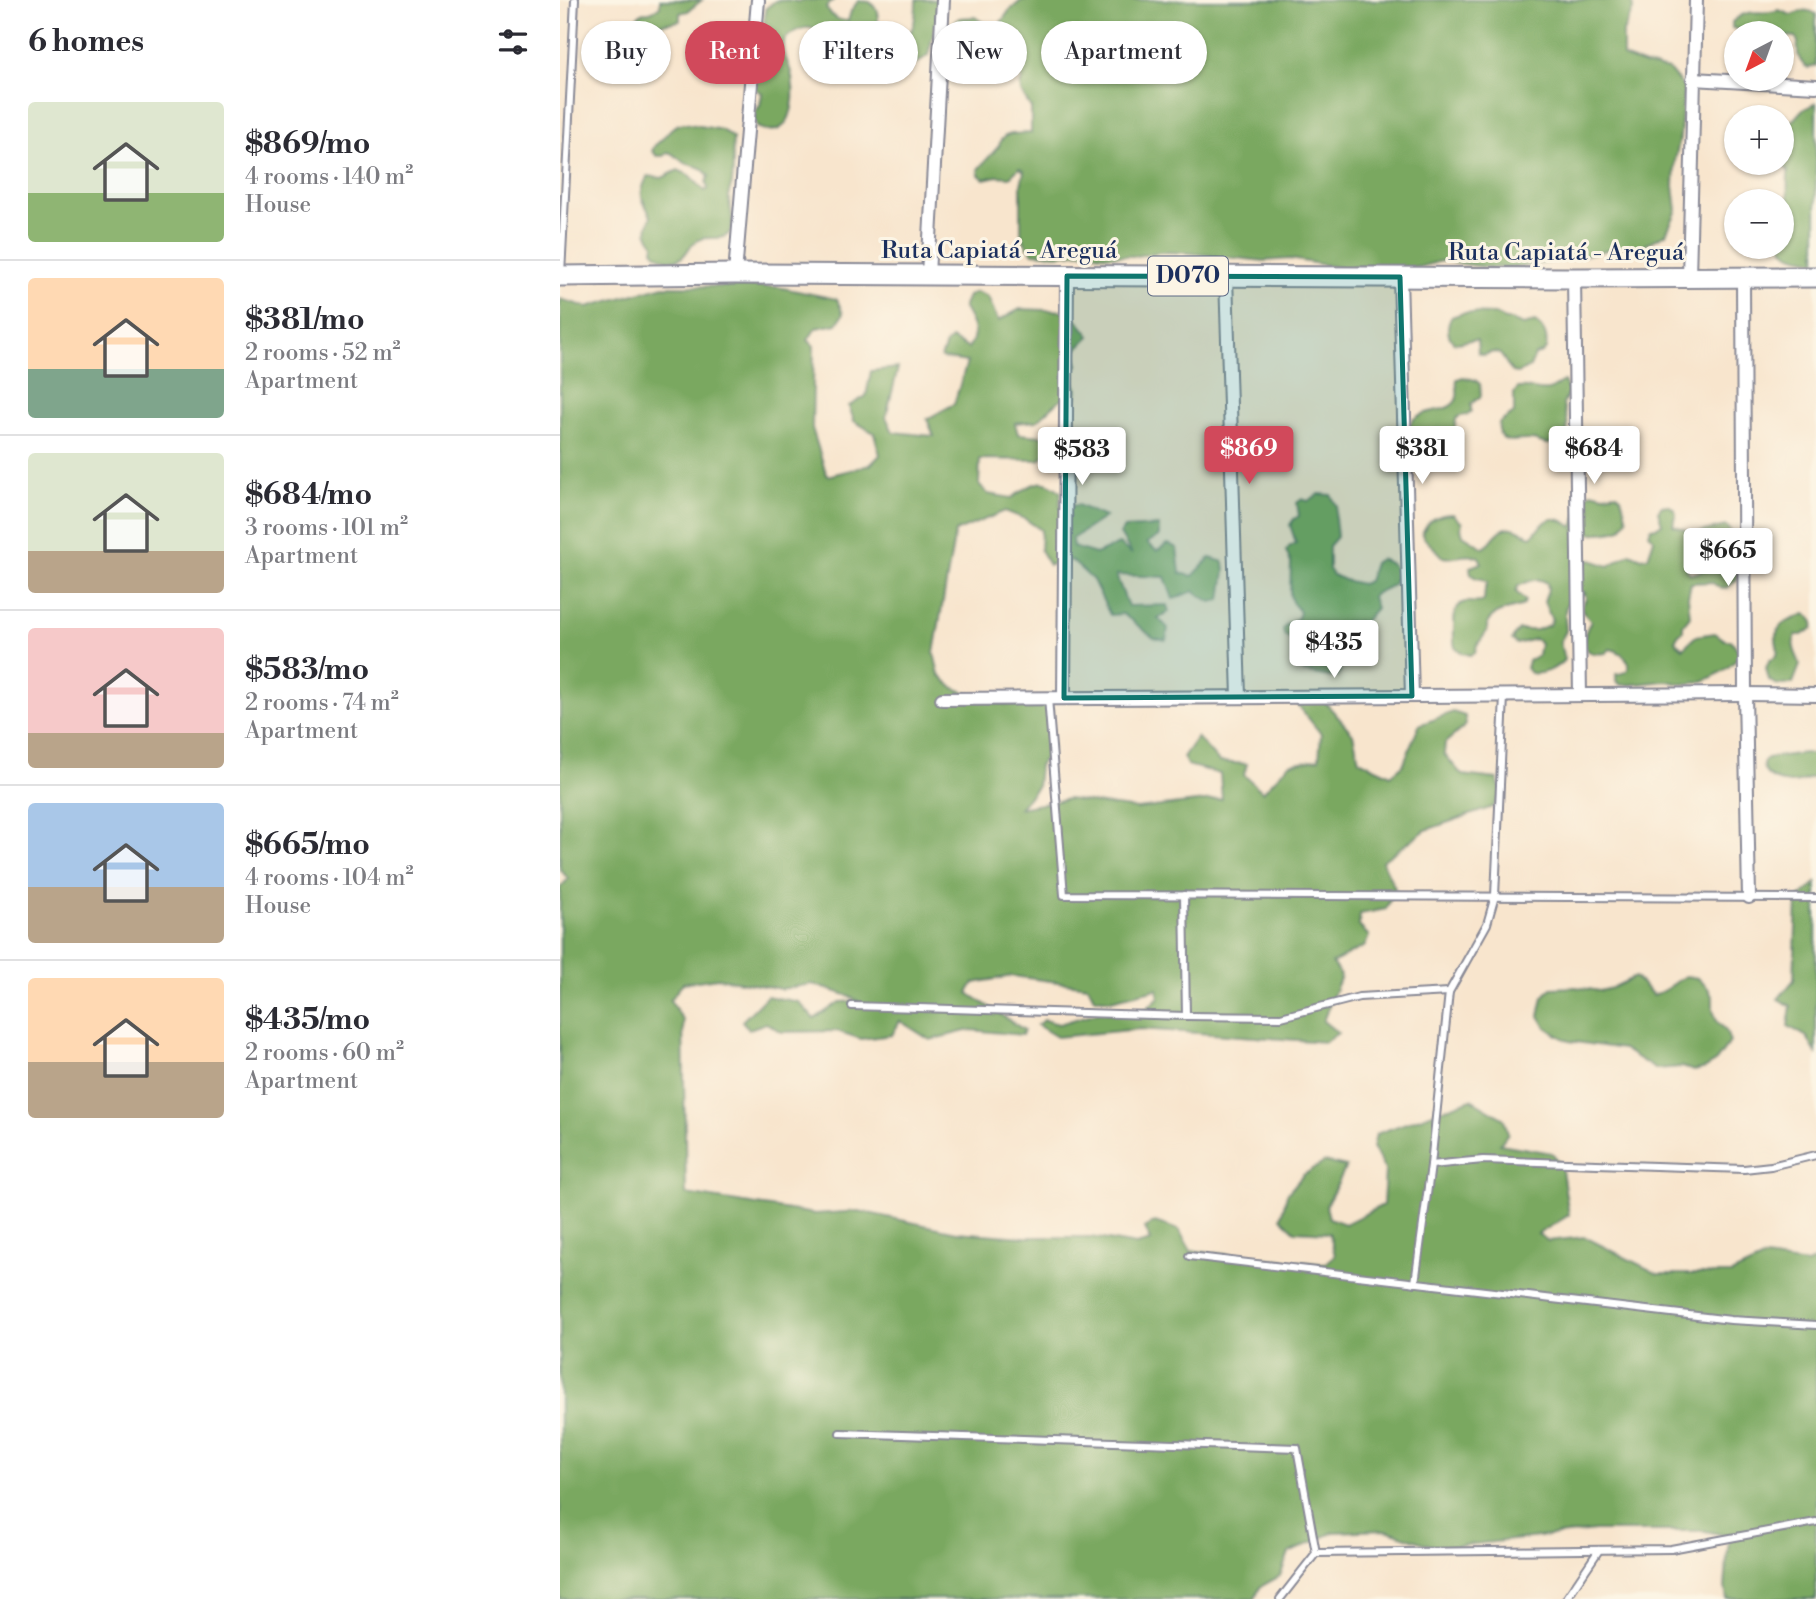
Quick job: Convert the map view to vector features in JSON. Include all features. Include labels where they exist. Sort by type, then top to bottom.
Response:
[{"type":"main road","name":"Ruta Capiatá - Areguá","points":[[560,276],[735,274],[1816,277]]},
{"type":"street","points":[[735,274],[758,0]]},
{"type":"street","points":[[928,275],[943,0]]},
{"type":"street","points":[[1689,277],[1696,0]]},
{"type":"street","points":[[1693,79],[1816,86]]},
{"type":"street","points":[[1064,698],[1067,276]]},
{"type":"street","points":[[1226,276],[1239,697]]},
{"type":"street","points":[[1400,277],[1412,696]]},
{"type":"street","points":[[1743,277],[1749,897]]},
{"type":"street","points":[[1574,278],[1580,695]]},
{"type":"street","points":[[942,699],[1816,695]]},
{"type":"lane","points":[[560,276],[575,0]]},
{"type":"lane","points":[[1415,1283],[1431,1165],[1449,992],[1487,924],[1494,897],[1504,695]]},
{"type":"lane","points":[[1048,698],[1065,895],[1816,898]]},
{"type":"lane","points":[[1184,895],[1186,1016]]},
{"type":"lane","points":[[852,1006],[1281,1017],[1359,997],[1449,992]]},
{"type":"lane","points":[[1431,1165],[1483,1160],[1744,1169],[1771,1166],[1816,1155]]},
{"type":"lane","points":[[1189,1256],[1731,1320],[1816,1325]]},
{"type":"lane","points":[[840,1433],[1297,1448],[1316,1553],[1280,1599]]},
{"type":"lane","points":[[1316,1553],[1671,1549],[1816,1522]]},
{"type":"lane","points":[[1566,1599],[1599,1550]]},
{"type":"highlighted area","points":[[1067,276],[1400,277],[1412,696],[1064,698]]},
{"type":"green space","points":[[660,0],[702,0],[688,11],[680,13],[680,21],[636,21],[643,12],[650,12],[660,6]]},
{"type":"green space","points":[[833,0],[826,8],[830,14],[848,21],[799,21],[799,30],[785,39],[785,21],[765,21],[765,9],[775,1]]},
{"type":"green space","points":[[916,0],[937,0],[937,18],[936,21],[932,21],[928,55],[918,63],[918,21],[914,21]]},
{"type":"green space","points":[[1022,0],[1632,0],[1633,10],[1623,32],[1623,57],[1669,70],[1684,88],[1675,161],[1677,210],[1666,234],[1644,245],[1619,247],[1571,259],[1519,267],[1493,268],[1441,261],[1417,268],[1342,268],[1290,259],[1264,261],[1188,253],[1108,256],[1083,252],[1058,255],[1033,253],[1021,232],[1021,185],[1024,171],[1019,168],[1010,177],[984,179],[979,175],[978,169],[1005,136],[1031,133],[1031,108],[1020,86],[1027,84],[1027,21],[1002,21]]},
{"type":"green space","points":[[858,1],[870,2],[878,11],[878,21],[848,21]]},
{"type":"green space","points":[[1779,10],[1791,15],[1807,11],[1816,14],[1816,66],[1808,68],[1800,60],[1798,42],[1794,37],[1794,21],[1733,21],[1745,14]]},
{"type":"green space","points":[[975,17],[981,21],[956,21],[959,18]]},
{"type":"green space","points":[[785,54],[791,74],[793,98],[785,125],[769,130],[757,127],[753,115],[760,105],[762,93],[751,86],[785,84]]},
{"type":"green space","points":[[1816,103],[1816,261],[1794,256],[1794,189],[1788,189],[1788,175],[1794,175],[1794,119],[1802,110]]},
{"type":"green space","points":[[684,123],[722,130],[733,138],[733,177],[729,192],[732,225],[729,234],[696,241],[683,256],[673,260],[657,255],[653,250],[654,244],[647,230],[651,216],[642,193],[648,176],[662,178],[678,170],[689,175],[705,191],[708,189],[706,182],[709,176],[702,169],[683,162],[668,152],[657,156],[652,151],[671,129]]},
{"type":"green space","points":[[664,286],[778,287],[837,299],[843,314],[837,324],[816,328],[808,340],[814,346],[812,428],[827,476],[870,465],[880,455],[874,433],[854,421],[849,406],[866,396],[871,371],[898,368],[886,417],[893,432],[934,436],[927,419],[954,404],[967,362],[941,358],[946,344],[951,339],[968,348],[972,343],[973,327],[963,307],[968,296],[976,292],[988,297],[998,321],[1020,309],[1070,311],[1090,336],[1073,353],[1078,365],[1065,371],[1077,388],[1075,398],[1061,399],[1037,421],[1015,423],[1018,434],[1055,437],[1051,450],[1039,460],[980,459],[979,484],[988,494],[1012,498],[1036,483],[1047,484],[1061,492],[1060,506],[1078,505],[1105,517],[1072,539],[1073,547],[1096,554],[1119,544],[1132,554],[1120,534],[1124,528],[1159,526],[1159,536],[1147,543],[1157,551],[1168,544],[1177,548],[1180,573],[1193,576],[1210,558],[1224,562],[1221,600],[1211,602],[1194,591],[1173,599],[1165,577],[1116,575],[1128,606],[1167,605],[1169,612],[1158,618],[1168,628],[1166,640],[1154,638],[1123,614],[1110,615],[1093,580],[1071,560],[1049,565],[1040,550],[1041,530],[1025,519],[1005,511],[955,532],[934,653],[939,675],[954,688],[995,703],[1020,706],[1041,700],[1052,709],[1052,748],[1039,766],[1037,787],[1019,808],[1068,799],[1137,809],[1222,799],[1220,774],[1187,765],[1183,757],[1197,737],[1219,762],[1247,764],[1244,775],[1263,792],[1289,764],[1319,759],[1321,734],[1298,705],[1319,695],[1353,734],[1359,760],[1391,775],[1403,765],[1419,725],[1453,712],[1465,716],[1466,725],[1445,743],[1444,754],[1462,775],[1497,779],[1502,792],[1493,807],[1426,830],[1382,861],[1395,888],[1386,909],[1360,914],[1359,926],[1369,936],[1365,946],[1332,963],[1341,976],[1323,1021],[1338,1033],[1325,1042],[1140,1029],[1057,1037],[1037,1025],[1044,1020],[1059,1024],[1099,1012],[1140,1015],[1159,997],[1157,989],[1111,1000],[1094,998],[1088,986],[1012,976],[974,983],[968,993],[1024,1030],[1022,1035],[970,1030],[930,1040],[900,1021],[892,1035],[861,1039],[837,1031],[782,1032],[766,1023],[749,1029],[742,1021],[767,996],[799,1002],[814,1019],[840,1002],[858,1001],[812,984],[781,989],[718,978],[683,983],[670,1000],[683,1020],[686,1194],[815,1214],[859,1211],[957,1232],[1023,1237],[1091,1237],[1136,1245],[1151,1241],[1145,1228],[1155,1222],[1179,1230],[1191,1251],[1325,1264],[1335,1255],[1329,1233],[1295,1231],[1281,1218],[1287,1194],[1303,1175],[1325,1162],[1346,1167],[1326,1206],[1329,1218],[1345,1224],[1383,1205],[1385,1170],[1373,1147],[1376,1134],[1471,1099],[1504,1119],[1508,1133],[1500,1144],[1552,1153],[1561,1164],[1569,1215],[1538,1234],[1548,1241],[1585,1237],[1658,1274],[1731,1274],[1765,1258],[1807,1264],[1816,1260],[1816,1599],[1727,1599],[1725,1588],[1729,1536],[1705,1531],[1595,1531],[1438,1548],[1386,1530],[1334,1532],[1289,1553],[1280,1576],[1260,1587],[1255,1599],[560,1599],[560,888],[568,879],[560,869],[560,299],[587,307]]},
{"type":"green space","points":[[1463,313],[1495,314],[1523,325],[1535,322],[1545,334],[1546,349],[1535,355],[1530,367],[1518,373],[1512,372],[1499,353],[1478,353],[1477,340],[1453,342],[1449,336],[1449,320]]},
{"type":"green space","points":[[1463,377],[1480,384],[1481,396],[1471,404],[1471,411],[1467,415],[1456,419],[1453,438],[1431,444],[1417,441],[1408,431],[1411,422],[1424,413],[1454,403],[1457,379]]},
{"type":"green space","points":[[1564,381],[1569,392],[1563,404],[1568,425],[1564,438],[1556,443],[1546,444],[1532,440],[1508,440],[1501,436],[1499,423],[1514,413],[1514,393],[1518,388],[1548,390]]},
{"type":"green space","points":[[1592,492],[1604,495],[1616,493],[1621,497],[1627,519],[1621,529],[1584,534],[1579,563],[1591,560],[1609,566],[1630,553],[1642,558],[1648,557],[1654,539],[1649,534],[1651,528],[1662,524],[1658,511],[1662,506],[1668,505],[1676,513],[1673,525],[1695,533],[1726,526],[1733,534],[1733,541],[1727,549],[1701,549],[1694,551],[1689,558],[1687,570],[1691,574],[1733,562],[1737,579],[1722,589],[1711,582],[1691,583],[1688,597],[1690,616],[1675,641],[1683,648],[1696,636],[1715,633],[1725,640],[1731,640],[1739,656],[1728,667],[1706,680],[1690,684],[1665,681],[1621,685],[1616,681],[1616,674],[1627,670],[1629,666],[1626,658],[1610,649],[1606,653],[1590,652],[1584,645],[1585,634],[1591,621],[1583,612],[1585,593],[1567,605],[1566,631],[1560,642],[1564,660],[1549,671],[1530,673],[1526,668],[1528,661],[1538,655],[1540,643],[1535,639],[1517,644],[1512,640],[1519,630],[1537,630],[1549,625],[1552,620],[1544,602],[1547,583],[1540,580],[1518,586],[1516,592],[1525,600],[1524,605],[1494,615],[1487,624],[1487,631],[1475,653],[1468,655],[1455,647],[1456,609],[1465,602],[1484,601],[1488,582],[1471,574],[1470,567],[1482,563],[1479,557],[1443,557],[1422,534],[1427,525],[1438,517],[1453,514],[1462,523],[1463,535],[1484,548],[1506,528],[1532,536],[1550,520],[1560,520],[1573,527],[1582,500]]},
{"type":"green space","points":[[1319,494],[1331,495],[1337,506],[1337,537],[1329,546],[1329,569],[1333,575],[1362,584],[1368,581],[1374,563],[1380,559],[1392,564],[1398,574],[1393,585],[1372,597],[1376,608],[1364,622],[1345,622],[1335,631],[1322,628],[1317,632],[1313,644],[1315,649],[1339,653],[1340,672],[1336,677],[1304,672],[1298,658],[1300,645],[1284,635],[1283,629],[1298,618],[1300,612],[1290,595],[1291,563],[1286,551],[1296,543],[1290,525],[1299,516],[1297,503],[1302,499],[1308,501]]},
{"type":"green space","points":[[1805,614],[1814,622],[1813,628],[1802,635],[1796,635],[1794,640],[1800,665],[1793,683],[1775,683],[1769,680],[1766,668],[1769,661],[1777,655],[1776,638],[1779,628]]},
{"type":"green space","points":[[1805,753],[1816,755],[1816,776],[1787,783],[1771,777],[1764,769],[1763,763],[1767,758]]},
{"type":"green space","points":[[1816,883],[1816,1053],[1807,1037],[1788,1026],[1791,1006],[1778,999],[1794,980],[1797,900]]},
{"type":"green space","points":[[1685,976],[1698,978],[1708,988],[1713,998],[1717,1021],[1726,1031],[1730,1042],[1716,1061],[1706,1068],[1694,1071],[1682,1067],[1655,1069],[1623,1049],[1569,1041],[1546,1027],[1539,1016],[1543,997],[1551,988],[1576,987],[1600,991],[1635,977],[1653,995]]}]
